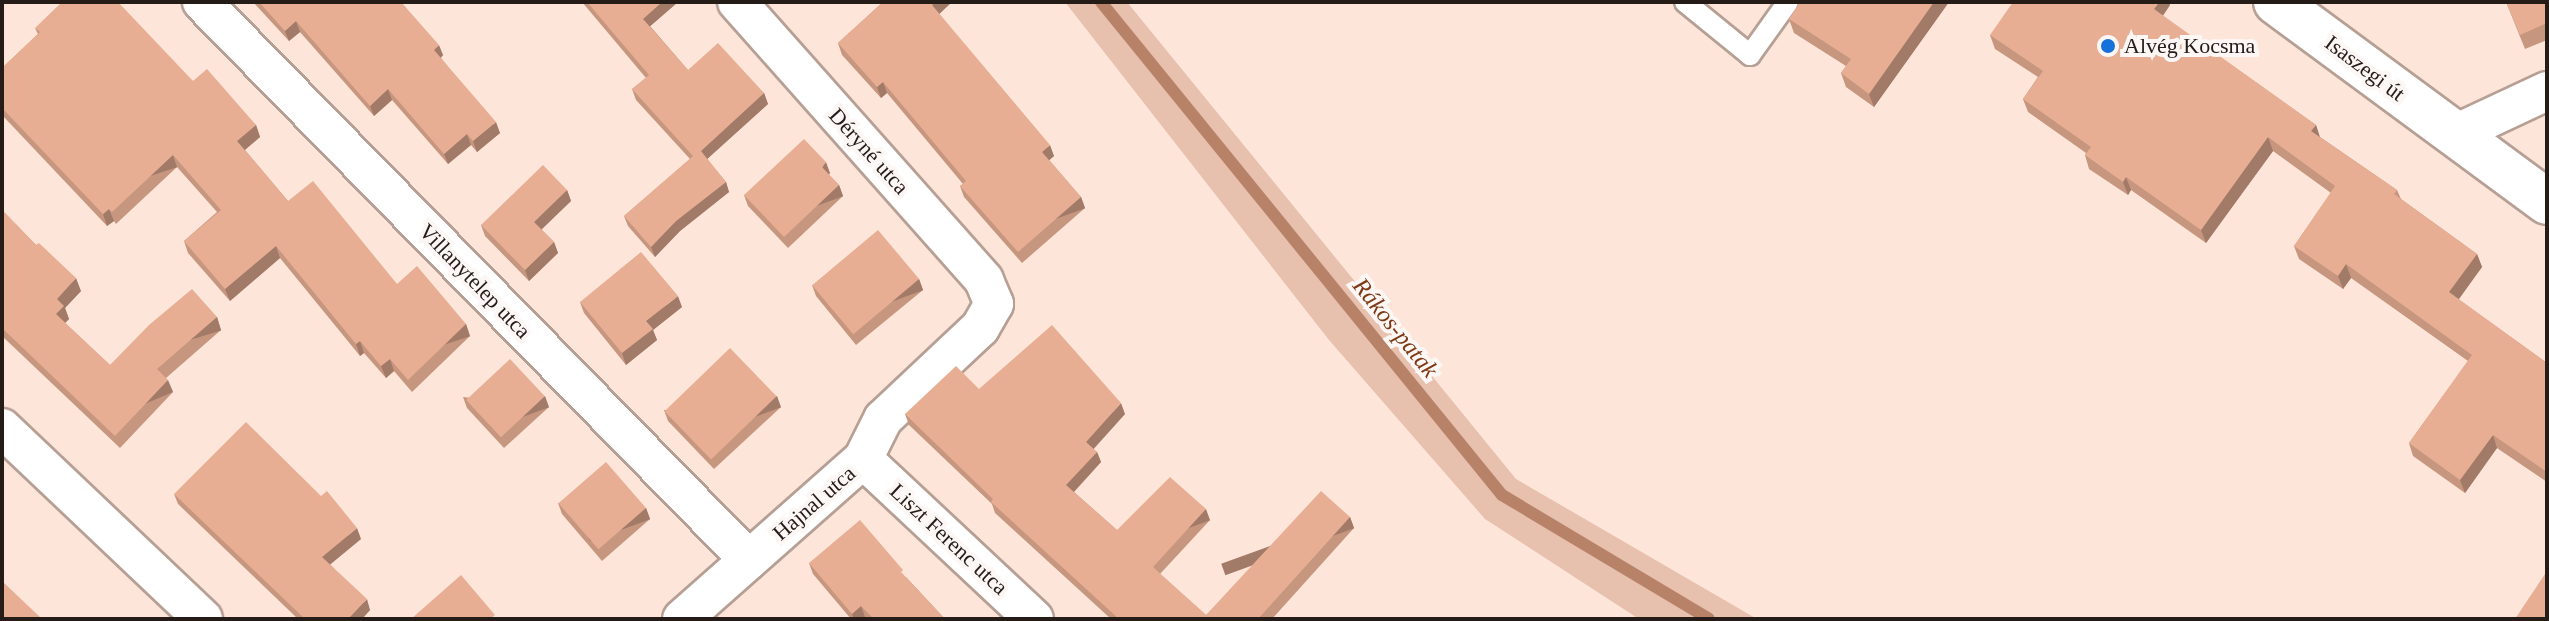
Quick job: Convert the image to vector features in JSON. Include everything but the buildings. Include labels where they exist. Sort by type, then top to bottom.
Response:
[{"type":"main road","name":"Isaszegi út","points":[[2276,2],[2547,202]]},
{"type":"street","name":"Villanytelep utca","points":[[202,2],[749,560]]},
{"type":"street","name":"Déryné utca","points":[[737,2],[984,280],[994,304]]},
{"type":"street","points":[[2453,135],[2547,91]]},
{"type":"street","name":"Hajnal utca","points":[[682,619],[863,459],[883,419],[980,328],[994,304]]},
{"type":"street","points":[[2,428],[203,619]]},
{"type":"street","name":"Liszt Ferenc utca","points":[[863,459],[1034,619]]},
{"type":"lane","points":[[1685,2],[1750,55],[1788,2]]},
{"type":"shaded area","points":[[1065,2],[1127,2],[1516,479],[1757,619],[1639,619],[1485,519],[1329,340]]},
{"type":"waterway","name":"Rákos-patak","points":[[1101,2],[1502,495],[1709,619]]},
{"type":"place","name":"Alvég Kocsma","points":[[2108,46]]}]
